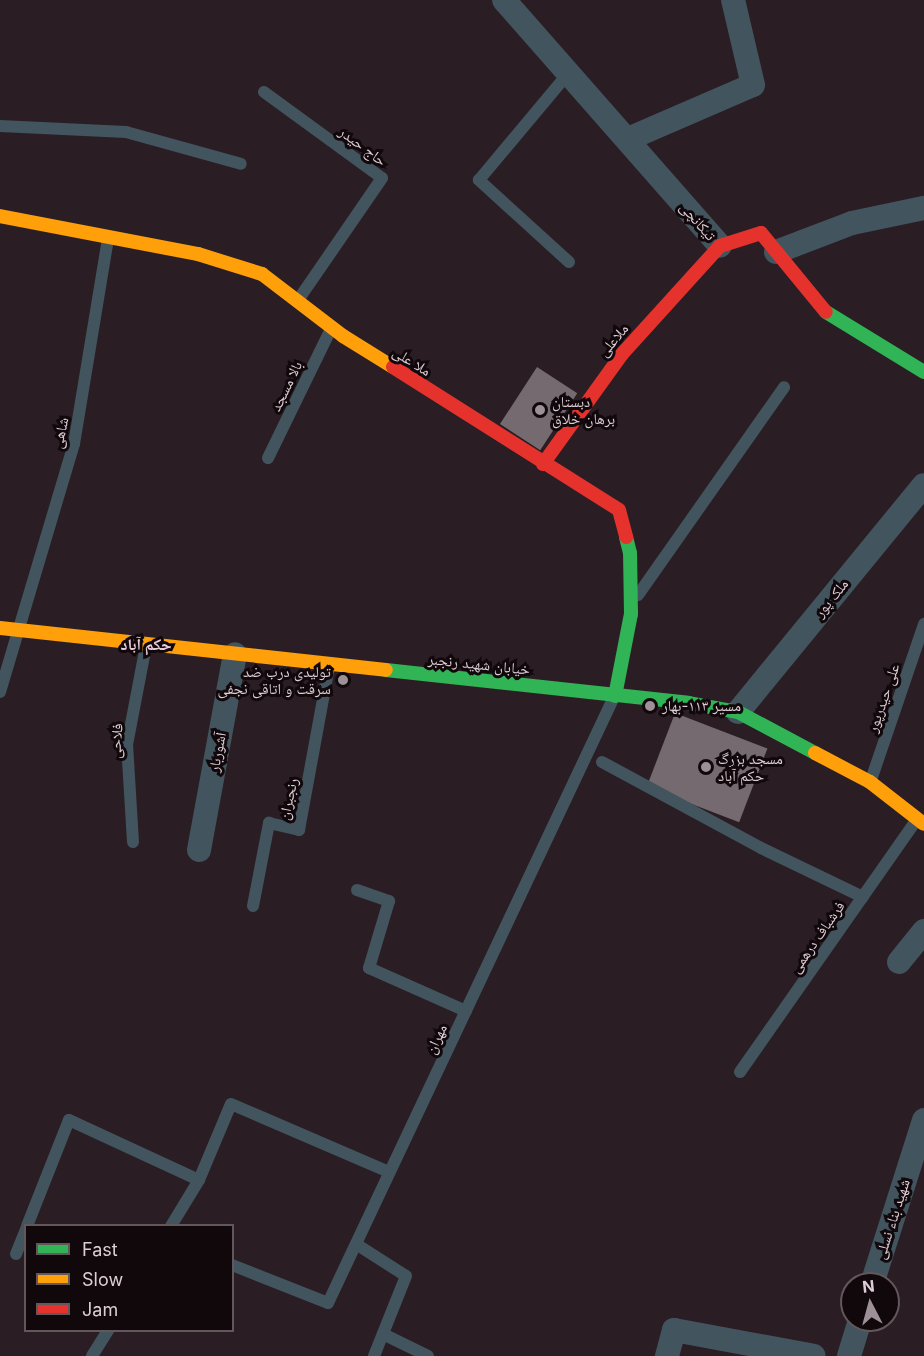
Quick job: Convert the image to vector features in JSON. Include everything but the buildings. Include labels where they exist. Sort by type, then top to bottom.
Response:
[{"type":"street","name":"تیکانچی","points":[[504,0],[570,71],[720,246],[760,233],[829,316],[924,372]]},
{"type":"street","points":[[628,139],[753,85],[733,0]]},
{"type":"street","points":[[776,252],[852,223],[924,208]]},
{"type":"street","name":"ملا علی","points":[[0,216],[198,254],[262,274],[331,328],[619,510],[630,553],[631,606],[615,696]]},
{"type":"street","name":"ملاعلی","points":[[543,464],[622,354],[720,246]]},
{"type":"street","name":"ملک پور","points":[[738,712],[924,485]]},
{"type":"street","name":"خیابان شهید رنجبر","points":[[0,628],[615,696],[738,712],[870,782],[921,821]]},
{"type":"street","name":"آشوربار","points":[[199,850],[235,654]]},
{"type":"street","points":[[899,962],[924,932]]},
{"type":"street","name":"شهید بناء نسلی","points":[[876,1272],[924,1120]]},
{"type":"street","points":[[667,1356],[674,1330],[814,1356]]},
{"type":"street","points":[[849,1356],[856,1332]]},
{"type":"lane","points":[[570,71],[479,180],[570,262]]},
{"type":"lane","name":"حاج حیدر","points":[[264,92],[382,178],[297,301]]},
{"type":"lane","points":[[0,126],[126,132],[241,164]]},
{"type":"lane","name":"شاهی","points":[[0,692],[16,629],[74,444],[108,237]]},
{"type":"lane","name":"بالا مسجد","points":[[268,458],[331,328]]},
{"type":"lane","points":[[631,606],[784,387]]},
{"type":"lane","name":"علی‌ حیدرپور","points":[[870,782],[924,624]]},
{"type":"lane","name":"فلاحی","points":[[133,842],[127,745],[146,644]]},
{"type":"lane","name":"رنجبران","points":[[253,906],[269,823],[299,830],[329,664]]},
{"type":"lane","name":"مهران","points":[[234,1266],[328,1303],[615,696]]},
{"type":"lane","points":[[602,762],[761,848],[863,897]]},
{"type":"lane","name":"فرشباف درهمی","points":[[740,1072],[863,897],[921,821]]},
{"type":"lane","points":[[357,890],[388,901],[369,968],[466,1011]]},
{"type":"lane","points":[[172,1224],[199,1180],[231,1104],[389,1172]]},
{"type":"lane","points":[[27,1224],[69,1120],[199,1180]]},
{"type":"lane","points":[[16,1254],[24,1232]]},
{"type":"lane","points":[[356,1244],[406,1276],[374,1356]]},
{"type":"lane","points":[[93,1356],[107,1332]]},
{"type":"lane","points":[[383,1334],[428,1356]]},
{"type":"traffic: fast","points":[[826,312],[924,372]]},
{"type":"traffic: fast","points":[[615,696],[631,614],[630,553],[626,537]]},
{"type":"traffic: fast","points":[[386,670],[688,703],[738,712],[815,753]]},
{"type":"traffic: slow","points":[[0,216],[198,254],[262,274],[343,336],[393,367]]},
{"type":"traffic: slow","points":[[0,628],[386,670]]},
{"type":"traffic: slow","points":[[815,753],[870,782],[924,824]]},
{"type":"traffic: jam","points":[[543,464],[622,354],[720,246],[761,233],[826,312]]},
{"type":"traffic: jam","points":[[393,367],[619,510],[626,537]]},
{"type":"place","name":"دبستان برهان خلاق","points":[[540,410]]},
{"type":"place","name":"تولیدی درب ضد سرقت و اتاقی نجفی","points":[[343,680]]},
{"type":"place","name":"مسیر ۱۱۳-بهار","points":[[650,706]]},
{"type":"place","name":"مسجد بزرگ حکم آباد","points":[[706,767]]},
{"type":"district","name":"حکم آباد","points":[[146,644]]}]
